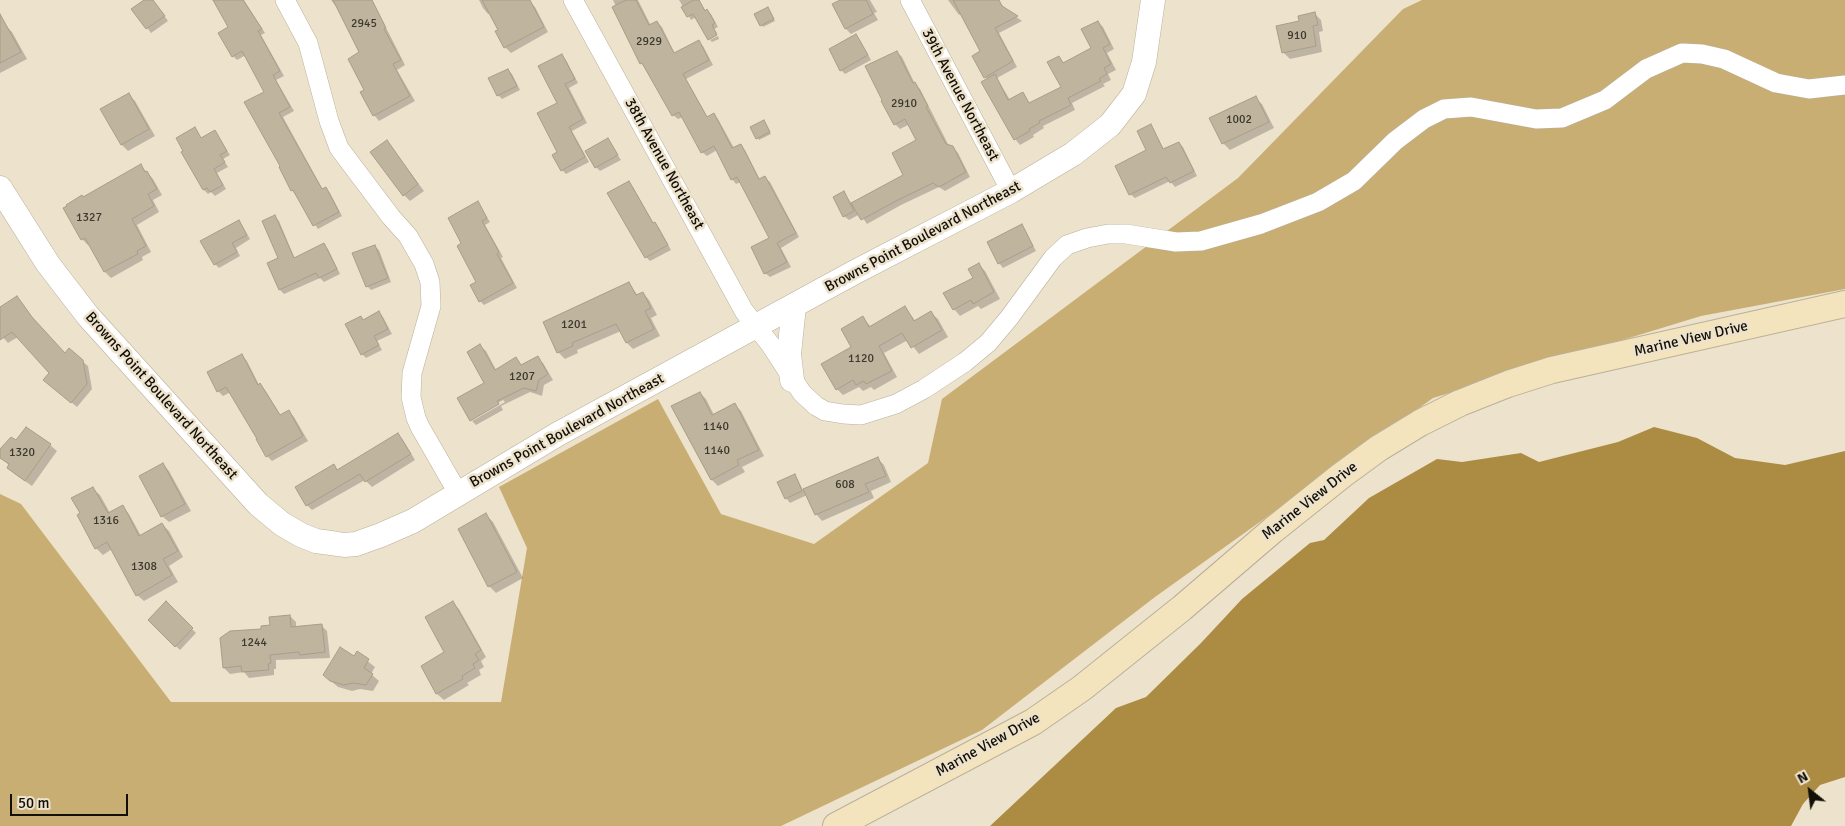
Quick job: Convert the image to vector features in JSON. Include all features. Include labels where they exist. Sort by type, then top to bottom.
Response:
[{"type":"main road","name":"Marine View Drive","points":[[836,826],[1034,722],[1082,688],[1174,614],[1272,530],[1342,475],[1379,448],[1420,423],[1460,403],[1508,384],[1552,370],[1845,304]]},
{"type":"street","points":[[285,0],[308,44],[329,121],[339,148],[391,217],[408,236],[424,264],[430,282],[432,306],[412,373],[411,397],[420,428],[458,493]]},
{"type":"street","name":"38th Avenue Northeast","points":[[573,0],[740,304],[802,393],[816,406],[835,414],[862,415],[896,404],[949,374],[988,343],[1053,258],[1067,245],[1087,238],[1108,234],[1126,234],[1176,242],[1201,241],[1261,224],[1318,202],[1354,181],[1395,142],[1424,119],[1444,110],[1471,107],[1536,119],[1562,118],[1605,100],[1646,69],[1682,54],[1702,54],[1724,59],[1776,83],[1809,89],[1845,85]]},
{"type":"street","name":"39th Avenue Northeast","points":[[910,0],[1011,191]]},
{"type":"street","name":"Browns Point Boulevard Northeast","points":[[0,188],[48,264],[88,316],[258,504],[282,524],[316,541],[344,545],[356,544],[413,521],[566,429],[855,272],[1011,191],[1074,154],[1110,125],[1134,94],[1144,62],[1152,0]]},
{"type":"street","points":[[792,380],[789,354],[794,306]]},
{"type":"shaded area","points":[[1422,0],[1845,0],[1845,289],[1701,316],[1433,398],[1155,597],[982,730],[781,826],[0,826],[0,494],[21,504],[171,702],[501,702],[527,548],[499,487],[658,399],[721,514],[814,544],[928,463],[942,399],[1238,178],[1403,9]]},
{"type":"shaded area","points":[[1654,427],[1697,438],[1735,458],[1785,465],[1845,451],[1845,777],[1820,785],[1803,804],[1791,826],[990,826],[1116,708],[1146,697],[1201,643],[1242,599],[1310,543],[1324,540],[1369,498],[1437,459],[1462,462],[1521,453],[1539,462],[1618,442]]},
{"type":"building","points":[[144,0],[153,0],[165,16],[146,29],[131,9]]},
{"type":"building","points":[[213,0],[243,0],[262,29],[258,31],[280,71],[273,75],[290,107],[279,113],[322,189],[326,187],[339,212],[313,226],[293,190],[291,191],[280,166],[244,102],[264,92],[242,51],[232,57],[218,33],[228,27]]},
{"type":"building","points":[[333,0],[372,0],[386,28],[384,29],[401,60],[393,64],[410,96],[373,116],[360,92],[364,90],[348,59],[359,52]]},
{"type":"building","points":[[482,0],[530,0],[544,27],[504,48],[495,31],[498,30]]},
{"type":"building","points":[[626,0],[636,0],[649,25],[657,21],[674,53],[699,40],[709,60],[683,74],[707,117],[714,113],[732,148],[741,144],[759,179],[765,176],[796,233],[777,243],[787,262],[764,274],[751,247],[769,238],[737,177],[731,180],[714,146],[701,153],[679,112],[672,116],[642,63],[640,64],[612,7]]},
{"type":"building","points":[[694,0],[699,0],[715,23],[712,25],[717,35],[708,40],[693,14],[687,17],[681,7]]},
{"type":"building","points":[[840,0],[866,0],[873,14],[845,29],[832,4]]},
{"type":"building","points":[[953,0],[999,0],[1002,6],[1018,16],[995,28],[1013,61],[984,78],[972,56],[980,51]]},
{"type":"building","points":[[768,7],[774,19],[760,26],[754,14]]},
{"type":"building","points":[[1315,12],[1318,25],[1313,26],[1316,46],[1282,53],[1276,26],[1299,21],[1298,16]]},
{"type":"building","points":[[0,14],[21,52],[0,63]]},
{"type":"building","points":[[1098,21],[1110,44],[1103,48],[1111,64],[1104,68],[1107,74],[1099,79],[1101,81],[1068,98],[1071,105],[1039,121],[1040,123],[1029,129],[1030,131],[1014,140],[981,82],[995,74],[1008,100],[1023,92],[1029,103],[1061,87],[1047,62],[1059,56],[1063,63],[1091,48],[1081,29]]},
{"type":"building","points":[[856,34],[868,55],[840,71],[829,49]]},
{"type":"building","points":[[897,51],[913,83],[915,82],[928,106],[926,107],[946,144],[953,146],[966,172],[939,187],[933,183],[861,220],[851,203],[903,175],[892,153],[916,140],[905,119],[894,125],[865,66]]},
{"type":"building","points":[[562,54],[575,79],[565,84],[583,119],[569,127],[585,157],[561,171],[552,155],[557,152],[537,113],[557,103],[538,66]]},
{"type":"building","points":[[508,69],[517,86],[497,96],[488,78]]},
{"type":"building","points":[[129,93],[149,129],[121,145],[100,109]]},
{"type":"building","points":[[1256,96],[1269,122],[1222,144],[1209,118]]},
{"type":"building","points":[[764,120],[770,132],[756,139],[750,127]]},
{"type":"building","points":[[1151,124],[1163,149],[1179,142],[1194,171],[1170,183],[1166,177],[1129,195],[1115,166],[1146,150],[1137,131]]},
{"type":"building","points":[[195,127],[201,138],[215,130],[227,151],[220,155],[225,162],[214,169],[223,185],[210,192],[207,188],[203,190],[181,152],[183,151],[176,138]]},
{"type":"building","points":[[608,138],[618,155],[595,168],[585,151]]},
{"type":"building","points":[[387,140],[418,184],[403,196],[370,152]]},
{"type":"building","points":[[141,164],[157,189],[148,194],[154,206],[132,219],[146,246],[137,251],[138,254],[104,272],[85,238],[81,240],[63,208],[82,195],[83,197]]},
{"type":"building","points":[[629,181],[668,245],[645,258],[607,193]]},
{"type":"building","points":[[844,191],[854,211],[843,217],[833,197]]},
{"type":"building","points":[[478,201],[487,218],[482,221],[513,283],[479,302],[470,285],[476,282],[457,246],[461,243],[448,218]]},
{"type":"building","points":[[275,215],[294,258],[324,243],[337,269],[319,278],[316,273],[279,290],[267,263],[278,258],[262,221]]},
{"type":"building","points":[[239,220],[247,235],[232,243],[237,252],[214,265],[200,241]]},
{"type":"building","points":[[1022,224],[1033,246],[998,264],[987,242]]},
{"type":"building","points":[[375,245],[388,278],[366,287],[352,253]]},
{"type":"building","points":[[979,263],[994,292],[973,304],[971,300],[953,310],[943,293],[973,278],[968,269]]},
{"type":"building","points":[[629,282],[636,295],[643,292],[651,308],[645,311],[654,329],[626,343],[616,324],[572,343],[573,346],[557,353],[543,322]]},
{"type":"building","points":[[17,296],[32,317],[65,353],[69,348],[83,360],[87,384],[71,403],[43,380],[49,373],[12,332],[0,340],[0,307]]},
{"type":"building","points":[[905,306],[914,321],[931,311],[942,330],[911,348],[902,333],[879,346],[892,371],[866,384],[864,381],[856,385],[853,380],[836,390],[821,364],[851,347],[841,329],[863,316],[869,327]]},
{"type":"building","points":[[379,311],[388,329],[374,336],[379,345],[361,355],[345,324],[361,316],[363,320]]},
{"type":"building","points":[[480,344],[495,370],[516,357],[521,365],[538,356],[548,374],[539,380],[536,391],[524,388],[497,401],[499,404],[470,421],[457,398],[484,383],[467,352]]},
{"type":"building","points":[[242,354],[258,385],[260,383],[280,415],[289,410],[303,436],[266,457],[226,387],[217,392],[207,372]]},
{"type":"building","points":[[700,392],[712,415],[735,403],[759,450],[737,460],[739,465],[711,480],[671,406]]},
{"type":"building","points":[[26,427],[51,444],[25,481],[7,468],[9,464],[0,458],[0,449],[11,437],[16,440]]},
{"type":"building","points":[[398,433],[411,454],[365,482],[360,474],[306,506],[295,487],[334,464],[337,470]]},
{"type":"building","points":[[878,457],[886,476],[865,484],[869,492],[815,515],[803,489]]},
{"type":"building","points":[[163,463],[185,504],[161,517],[139,476]]},
{"type":"building","points":[[795,474],[802,491],[785,499],[777,482]]},
{"type":"building","points":[[93,487],[108,513],[123,505],[139,536],[162,523],[178,551],[163,559],[172,575],[136,596],[107,542],[95,549],[77,515],[80,513],[71,498]]},
{"type":"building","points":[[486,513],[517,572],[488,587],[458,529]]},
{"type":"building","points":[[166,601],[193,628],[175,647],[148,620]]},
{"type":"building","points":[[453,601],[481,650],[475,654],[479,660],[473,664],[475,668],[462,676],[463,679],[436,694],[421,666],[444,652],[425,617]]},
{"type":"building","points":[[290,615],[291,627],[322,624],[325,652],[300,655],[299,652],[270,655],[271,663],[268,664],[269,670],[242,672],[241,666],[223,668],[220,638],[230,631],[261,629],[261,626],[270,625],[269,617]]},
{"type":"building","points":[[340,647],[354,656],[357,651],[369,659],[364,668],[373,674],[366,685],[353,683],[344,685],[330,681],[323,675]]}]
